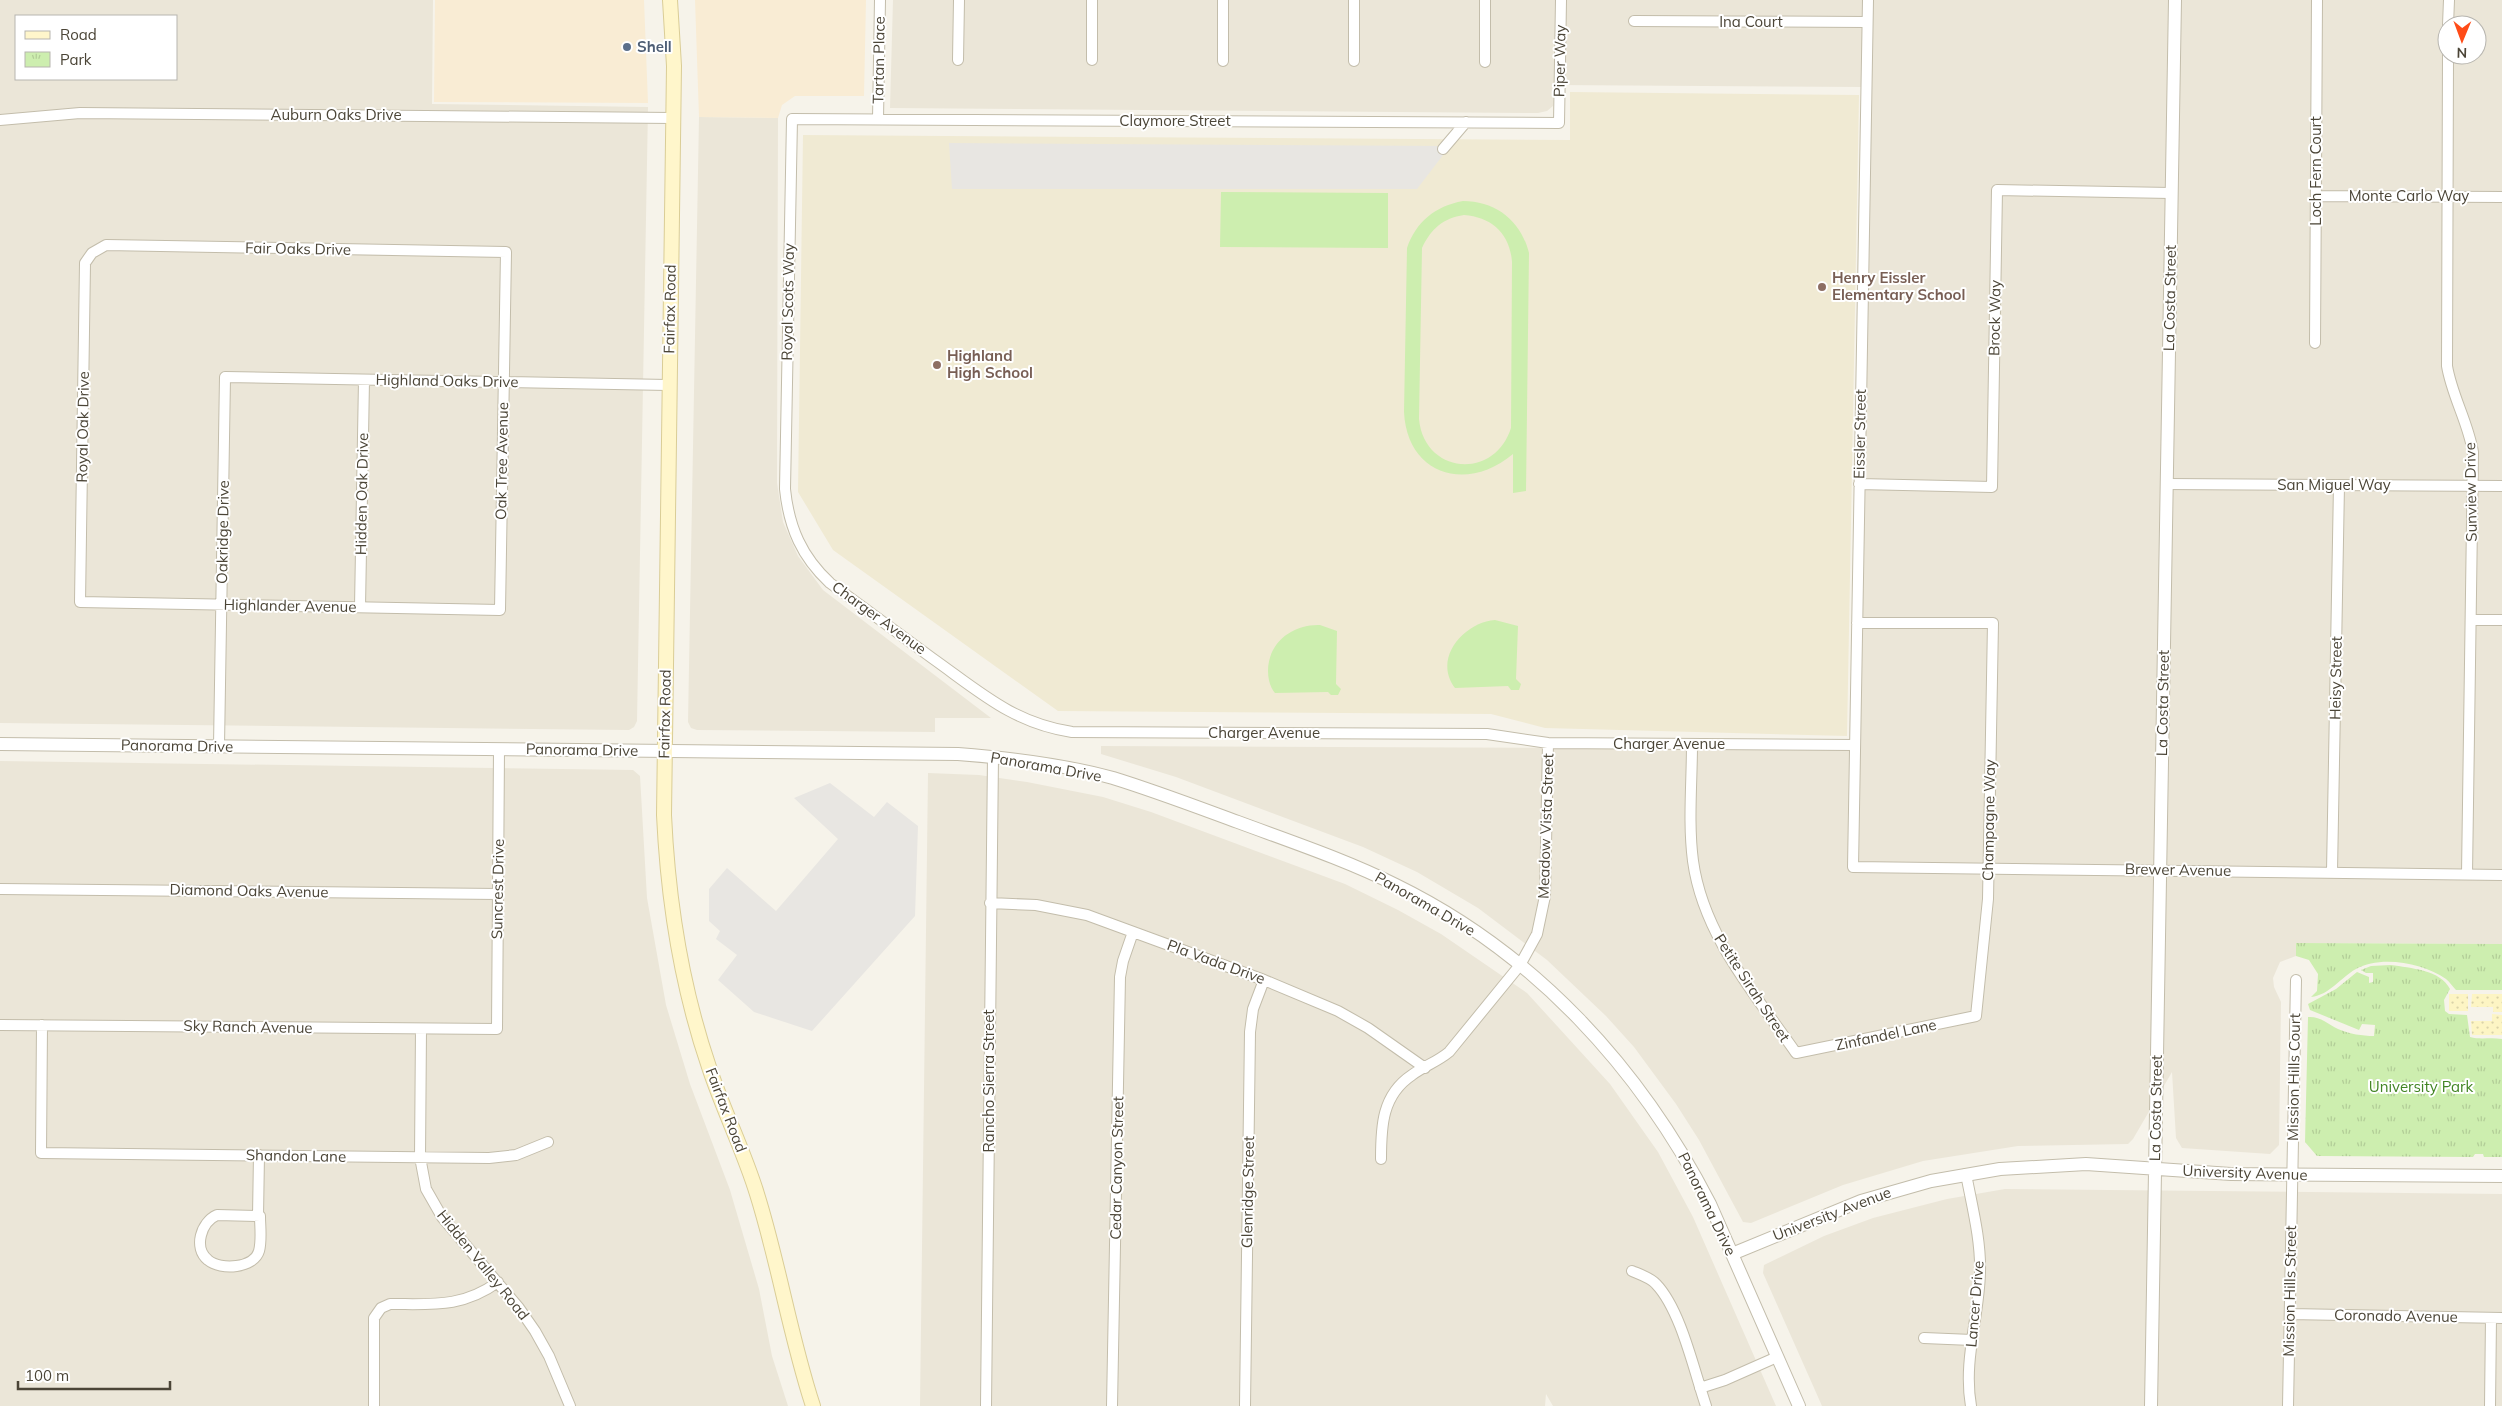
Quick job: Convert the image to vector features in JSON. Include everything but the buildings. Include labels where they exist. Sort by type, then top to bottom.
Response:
[{"type":"main road","name":"Fairfax Road","points":[[670,0],[674,66],[668,385],[665,751],[666,856],[670,898],[686,984],[709,1067],[746,1160],[767,1226],[789,1324],[813,1406]]},
{"type":"street","name":"Tartan Place","points":[[878,119],[880,0]]},
{"type":"street","points":[[958,60],[960,0]]},
{"type":"street","points":[[1092,0],[1092,60]]},
{"type":"street","points":[[1223,0],[1223,61]]},
{"type":"street","points":[[1354,0],[1354,61]]},
{"type":"street","points":[[1485,0],[1485,62]]},
{"type":"street","name":"Piper Way","points":[[1559,123],[1561,0]]},
{"type":"street","name":"Eissler Street","points":[[1853,867],[1868,0]]},
{"type":"street","name":"La Costa Street","points":[[2151,1406],[2175,0]]},
{"type":"street","name":"Loch Fern Court","points":[[2315,343],[2317,0]]},
{"type":"street","points":[[2448,0],[2448,15]]},
{"type":"street","name":"Ina Court","points":[[1634,21],[1867,22]]},
{"type":"street","name":"Sunview Drive","points":[[2448,65],[2447,366],[2450,383],[2470,434],[2473,452],[2474,486],[2467,874]]},
{"type":"street","name":"Auburn Oaks Drive","points":[[0,120],[80,113],[673,118]]},
{"type":"street","name":"Claymore Street","points":[[792,119],[1559,123]]},
{"type":"street","name":"Royal Scots Way","points":[[785,485],[792,119]]},
{"type":"street","points":[[1443,149],[1466,122]]},
{"type":"street","name":"Brock Way","points":[[1859,484],[1992,486],[1997,190],[2171,194]]},
{"type":"street","name":"Monte Carlo Way","points":[[2316,196],[2502,196]]},
{"type":"street","name":"Fair Oaks Drive","points":[[92,253],[106,245],[506,252]]},
{"type":"street","name":"Oak Tree Avenue","points":[[500,610],[506,252]]},
{"type":"street","name":"Royal Oak Drive","points":[[80,602],[86,263],[92,253]]},
{"type":"street","name":"Highland Oaks Drive","points":[[225,377],[668,385]]},
{"type":"street","name":"Oakridge Drive","points":[[219,746],[225,377]]},
{"type":"street","name":"Hidden Oak Drive","points":[[360,607],[364,380]]},
{"type":"street","name":"San Miguel Way","points":[[2166,484],[2502,486]]},
{"type":"street","name":"Charger Avenue","points":[[785,485],[791,524],[807,557],[818,571],[838,589],[1000,707],[1032,723],[1072,732],[1487,734],[1548,743],[1855,745]]},
{"type":"street","name":"Heisy Street","points":[[2332,872],[2339,485]]},
{"type":"street","name":"Highlander Avenue","points":[[80,602],[500,610]]},
{"type":"street","points":[[2471,620],[2502,620]]},
{"type":"street","name":"Champagne Way","points":[[1857,623],[1993,623],[1988,898],[1976,1016]]},
{"type":"street","name":"Meadow Vista Street","points":[[1381,1159],[1381,1129],[1387,1104],[1403,1082],[1449,1052],[1520,965],[1537,934],[1545,896],[1548,743]]},
{"type":"street","name":"Panorama Drive","points":[[0,744],[993,756],[1076,769],[1146,788],[1365,870],[1430,903],[1491,943],[1520,965],[1577,1016],[1633,1080],[1675,1140],[1693,1172],[1732,1254],[1799,1406]]},
{"type":"street","name":"Petite Sirah Street","points":[[1692,744],[1691,837],[1693,861],[1705,908],[1726,952],[1796,1053]]},
{"type":"street","name":"Suncrest Drive","points":[[497,1029],[499,749]]},
{"type":"street","name":"Rancho Sierra Street","points":[[986,1406],[993,756]]},
{"type":"street","name":"Brewer Avenue","points":[[1853,867],[2160,869],[2502,875]]},
{"type":"street","name":"Diamond Oaks Avenue","points":[[0,889],[498,894]]},
{"type":"street","name":"Pla Vada Drive","points":[[990,903],[1036,905],[1064,909],[1134,932],[1307,996],[1346,1015],[1398,1047],[1425,1068]]},
{"type":"street","name":"Cedar Canyon Street","points":[[1112,1406],[1120,977],[1123,961],[1134,932]]},
{"type":"street","name":"Glenridge Street","points":[[1245,1406],[1250,1032],[1253,1009],[1264,980]]},
{"type":"street","name":"Mission Hills Court","points":[[2292,1175],[2296,980]]},
{"type":"street","name":"Zinfandel Lane","points":[[1796,1053],[1976,1016]]},
{"type":"street","name":"Sky Ranch Avenue","points":[[0,1024],[497,1029]]},
{"type":"street","name":"Shandon Lane","points":[[42,1025],[41,1153],[500,1158],[532,1150],[548,1142]]},
{"type":"street","name":"Hidden Valley Road","points":[[422,1028],[420,1157],[422,1173],[433,1204],[498,1282],[535,1331],[549,1356],[570,1406]]},
{"type":"street","points":[[258,1216],[217,1216],[210,1218],[206,1222],[201,1234],[201,1250],[204,1256],[214,1264],[244,1265],[251,1262],[259,1252],[259,1155]]},
{"type":"street","name":"University Avenue","points":[[1732,1254],[1861,1200],[1896,1190],[1966,1174],[2048,1165],[2086,1164],[2231,1174],[2502,1176]]},
{"type":"street","name":"Lancer Drive","points":[[1966,1174],[1979,1251],[1980,1271],[1969,1373],[1970,1406]]},
{"type":"street","name":"Mission Hills Street","points":[[2288,1406],[2292,1175]]},
{"type":"street","points":[[1632,1271],[1655,1283],[1668,1304],[1686,1345],[1706,1406]]},
{"type":"street","points":[[374,1406],[374,1318],[381,1308],[390,1304],[456,1302],[471,1298],[498,1282]]},
{"type":"street","name":"Coronado Avenue","points":[[2290,1314],[2502,1318]]},
{"type":"street","points":[[2490,1406],[2491,1318]]},
{"type":"street","points":[[1924,1338],[1972,1340]]},
{"type":"street","points":[[1700,1388],[1725,1380],[1778,1357]]},
{"type":"shaded area","points":[[0,0],[433,0],[432,104],[648,107],[637,721],[634,727],[629,730],[0,723]]},
{"type":"shaded area","points":[[435,0],[644,0],[648,103],[434,102]]},
{"type":"shaded area","points":[[695,0],[866,0],[864,96],[795,96],[782,105],[778,118],[699,117]]},
{"type":"shaded area","points":[[893,0],[2502,0],[2502,944],[2296,943],[2296,956],[2280,962],[2273,978],[2274,987],[2281,1002],[2279,1145],[2270,1154],[2182,1148],[2176,1138],[2172,1072],[2133,1139],[2128,1144],[2018,1146],[1923,1161],[1843,1185],[1751,1223],[1743,1222],[1699,1140],[1676,1104],[1634,1047],[1606,1016],[1547,960],[1478,908],[1417,872],[1363,847],[1176,777],[1101,754],[1101,746],[1851,749],[1862,87],[1554,85],[1553,106],[1547,111],[1538,113],[890,108]]},
{"type":"shaded area","points":[[1570,92],[1859,95],[1847,736],[1545,728],[1491,714],[1058,711],[833,550],[798,492],[803,135],[1570,140]]},
{"type":"shaded area","points":[[699,117],[778,118],[777,483],[783,522],[798,556],[823,590],[991,718],[935,718],[935,732],[697,730],[691,728],[688,722]]},
{"type":"shaded area","points":[[949,143],[1450,146],[1417,189],[952,189]]},
{"type":"shaded area","points":[[0,761],[633,770],[640,776],[647,898],[666,1005],[690,1084],[730,1190],[759,1289],[772,1356],[788,1406],[0,1406]]},
{"type":"shaded area","points":[[928,773],[979,775],[1027,782],[1103,797],[1151,812],[1345,884],[1441,934],[1527,993],[1610,1084],[1658,1152],[1693,1217],[1776,1406],[1553,1406],[1546,1394],[1545,1406],[920,1406]]},
{"type":"shaded area","points":[[830,783],[874,817],[887,802],[918,826],[915,916],[812,1031],[754,1012],[718,980],[737,955],[716,939],[720,931],[709,921],[709,889],[727,868],[776,911],[838,839],[794,798]]},
{"type":"shaded area","points":[[2005,1189],[2502,1194],[2502,1406],[1822,1406],[1763,1273],[1764,1265],[1824,1236],[1873,1218],[1947,1199]]},
{"type":"sand","points":[[2449,994],[2468,994],[2468,1011],[2449,1011]]},
{"type":"sand","points":[[2472,994],[2502,994],[2502,1012],[2493,1012],[2493,1007],[2471,1007]]},
{"type":"sand","points":[[2492,1014],[2502,1015],[2502,1035],[2472,1035],[2471,1021],[2492,1021]]},
{"type":"green space","points":[[1221,192],[1388,193],[1388,248],[1220,247]]},
{"type":"green space","points":[[1463,201],[1475,202],[1496,209],[1513,222],[1520,231],[1529,253],[1526,491],[1513,493],[1513,454],[1495,466],[1477,473],[1459,474],[1442,471],[1428,463],[1416,451],[1408,433],[1404,412],[1407,248],[1421,223],[1435,211]],"holes":[[[1457,216],[1474,216],[1491,223],[1498,229],[1508,243],[1511,252],[1511,428],[1502,445],[1490,457],[1476,463],[1460,464],[1446,460],[1433,451],[1424,437],[1419,419],[1422,248],[1429,235],[1439,225]]]},
{"type":"green space","points":[[1495,620],[1518,626],[1516,679],[1521,684],[1519,690],[1511,690],[1508,686],[1455,688],[1449,677],[1447,665],[1455,644],[1463,634],[1473,627]]},
{"type":"green space","points":[[1320,625],[1337,631],[1336,684],[1341,689],[1338,695],[1331,695],[1328,692],[1275,693],[1268,677],[1268,671],[1272,651],[1277,643],[1292,631]]},
{"type":"green space","points":[[2296,943],[2502,944],[2502,990],[2456,990],[2446,979],[2426,969],[2402,963],[2377,962],[2356,969],[2324,993],[2311,997],[2317,991],[2318,974],[2309,960],[2296,956]]},
{"type":"green space","name":"University Park","points":[[2391,965],[2424,971],[2440,978],[2450,989],[2444,1000],[2445,1011],[2449,1014],[2467,1015],[2470,1037],[2502,1039],[2502,1157],[2484,1157],[2483,1154],[2475,1154],[2473,1157],[2317,1156],[2305,1142],[2308,1017],[2320,1019],[2338,1029],[2360,1035],[2374,1036],[2375,1025],[2362,1024],[2359,1030],[2310,1010],[2308,1004],[2336,989],[2357,972],[2369,977],[2369,983],[2373,982],[2373,973],[2366,973],[2361,970],[2371,966]]},
{"type":"place","name":"Shell","points":[[627,47]]},
{"type":"place","name":"Henry Eissler Elementary School","points":[[1822,287]]},
{"type":"place","name":"Highland High School","points":[[937,365]]}]
